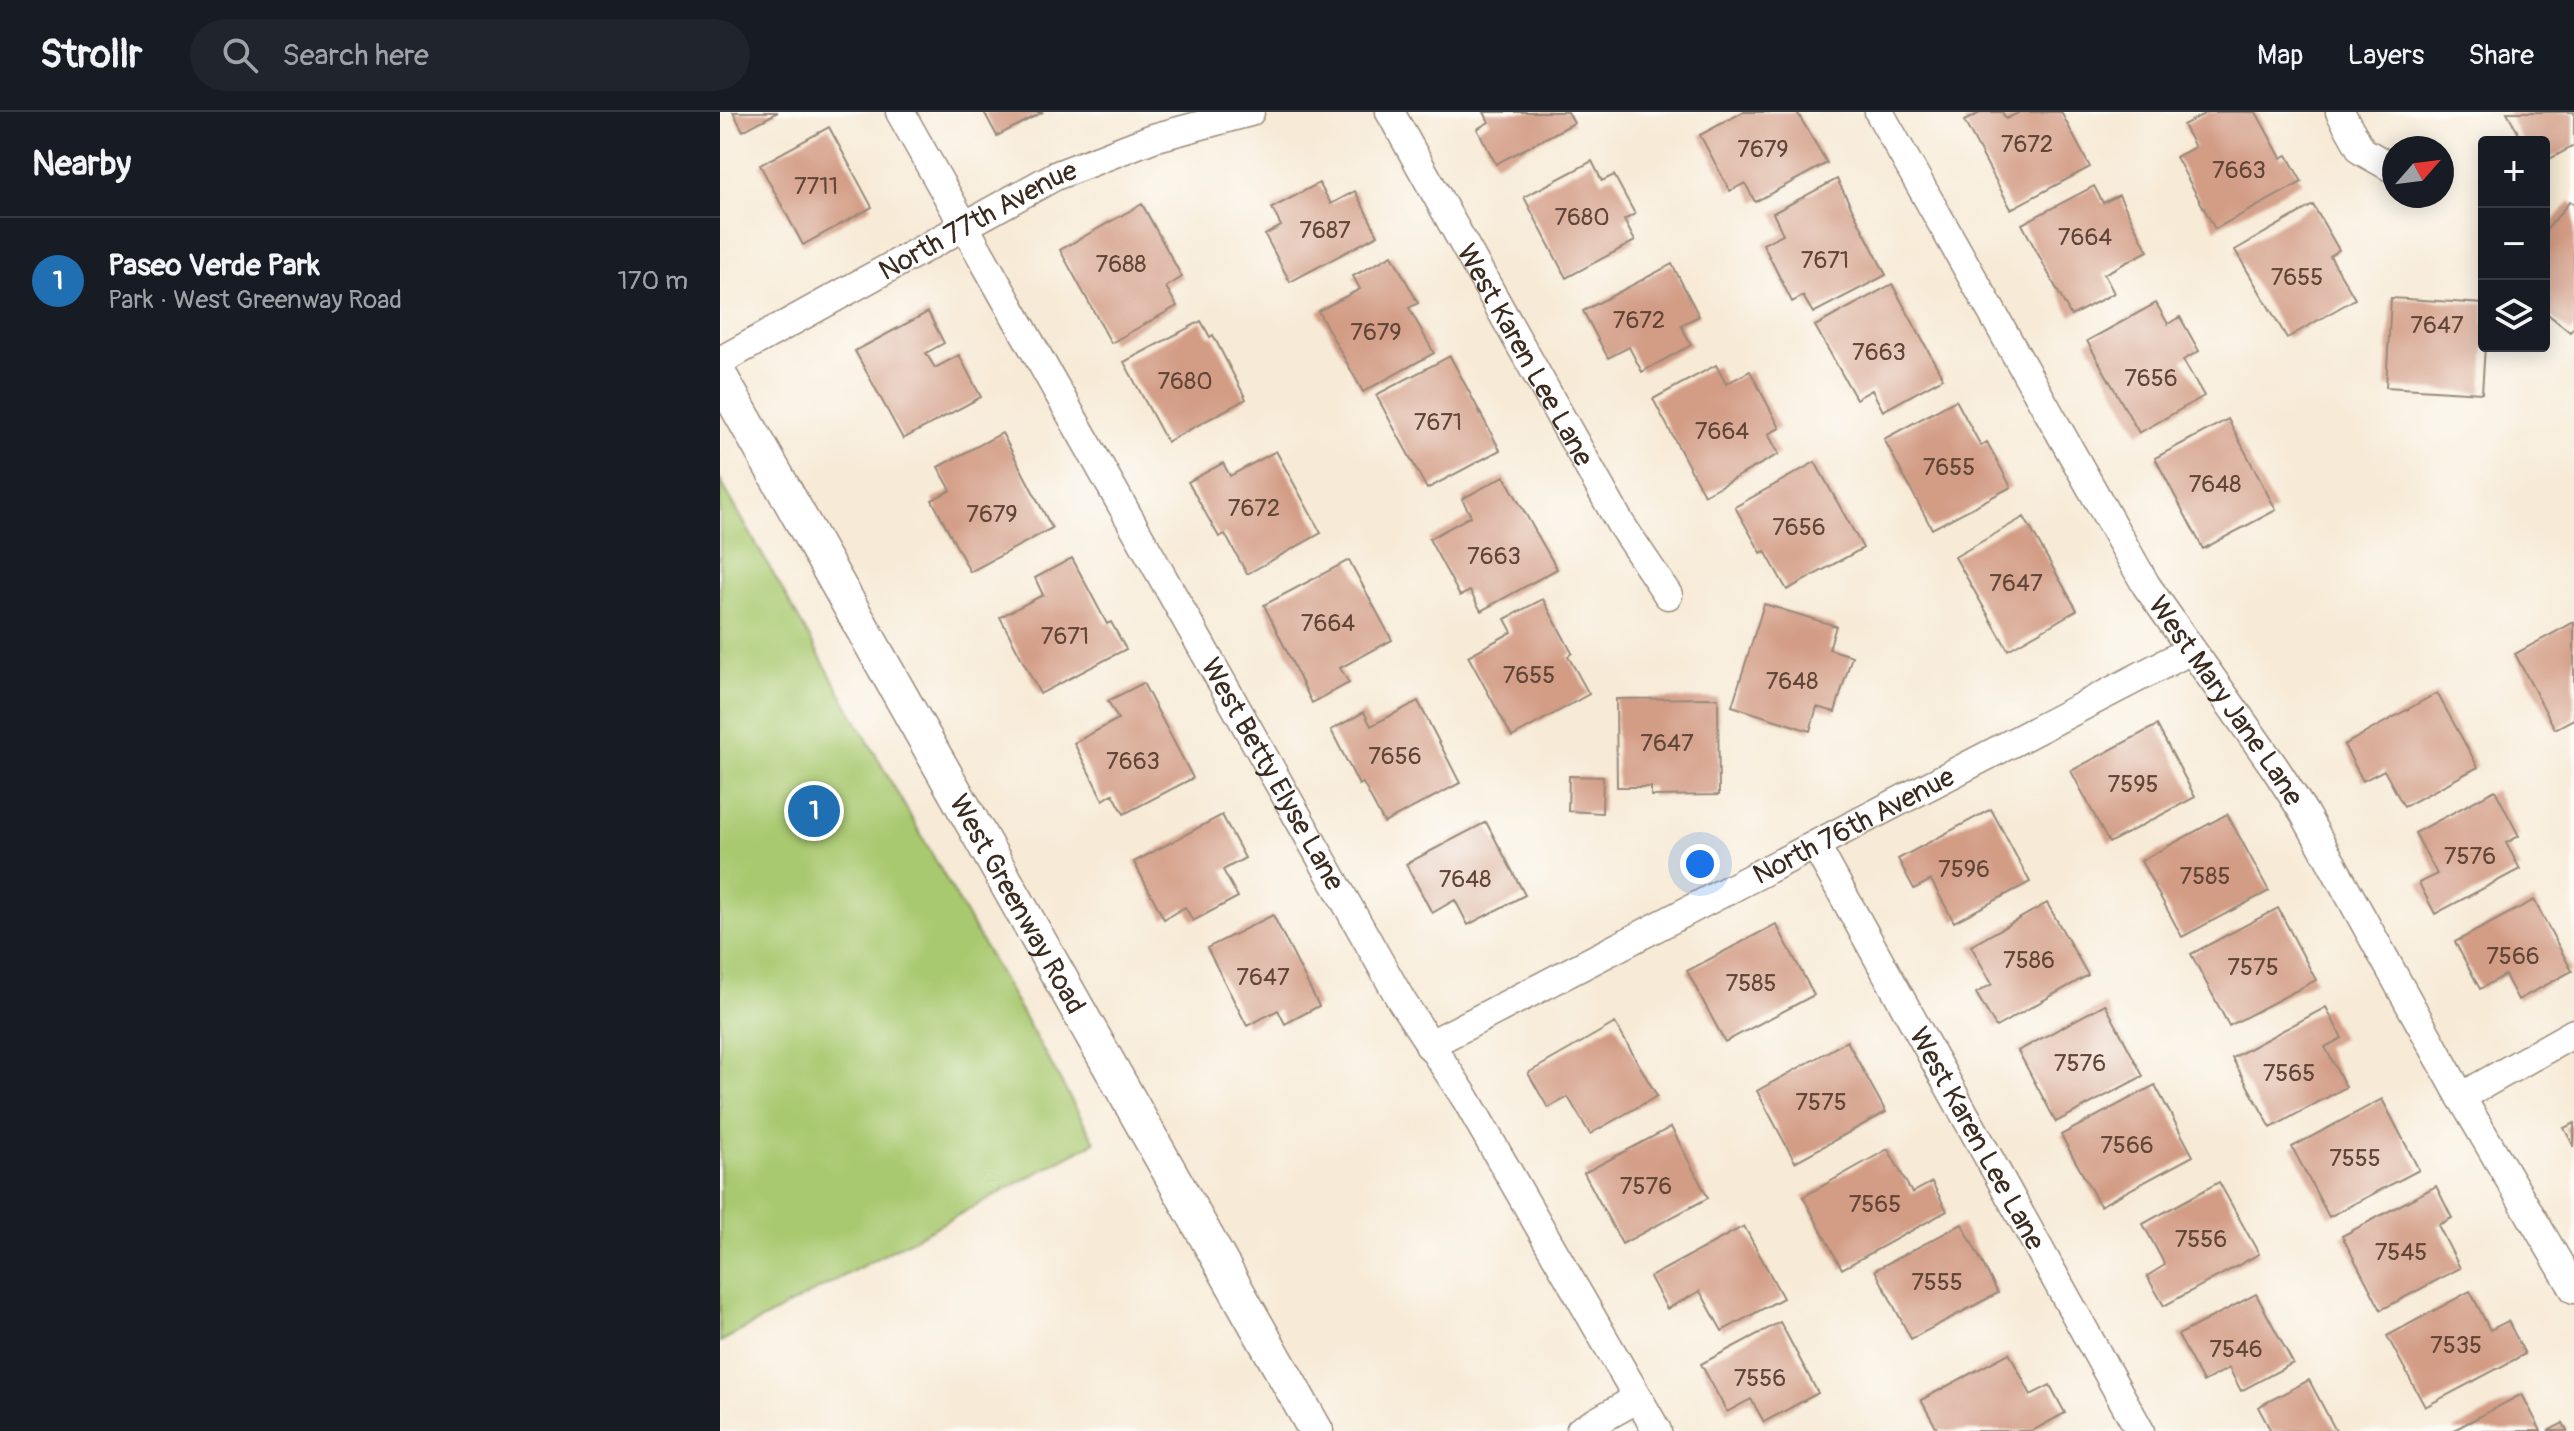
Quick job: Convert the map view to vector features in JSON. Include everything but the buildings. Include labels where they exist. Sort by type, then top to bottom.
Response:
[{"type":"street","name":"West Betty Elyse Lane","points":[[900,112],[1401,1000],[1466,1099],[1657,1431]]},
{"type":"street","name":"North 77th Avenue","points":[[720,361],[1055,176],[1153,138],[1250,112]]},
{"type":"street","name":"West Karen Lee Lane","points":[[1390,112],[1620,523],[1668,595]]},
{"type":"street","name":"West Mary Jane Lane","points":[[1879,112],[2146,585],[2304,813],[2461,1097],[2574,1289]]},
{"type":"street","points":[[2340,112],[2362,151],[2382,162]]},
{"type":"street","name":"West Greenway Road","points":[[720,376],[1316,1431]]},
{"type":"street","name":"North 76th Avenue","points":[[1429,1045],[2191,650]]},
{"type":"street","name":"West Karen Lee Lane","points":[[1816,846],[2140,1431]]},
{"type":"street","points":[[2461,1097],[2574,1033]]},
{"type":"street","points":[[1580,1431],[1638,1398]]},
{"type":"green space","points":[[720,480],[1095,1142],[720,1342]]},
{"type":"place","name":"Paseo Verde Park","points":[[814,811]]}]
